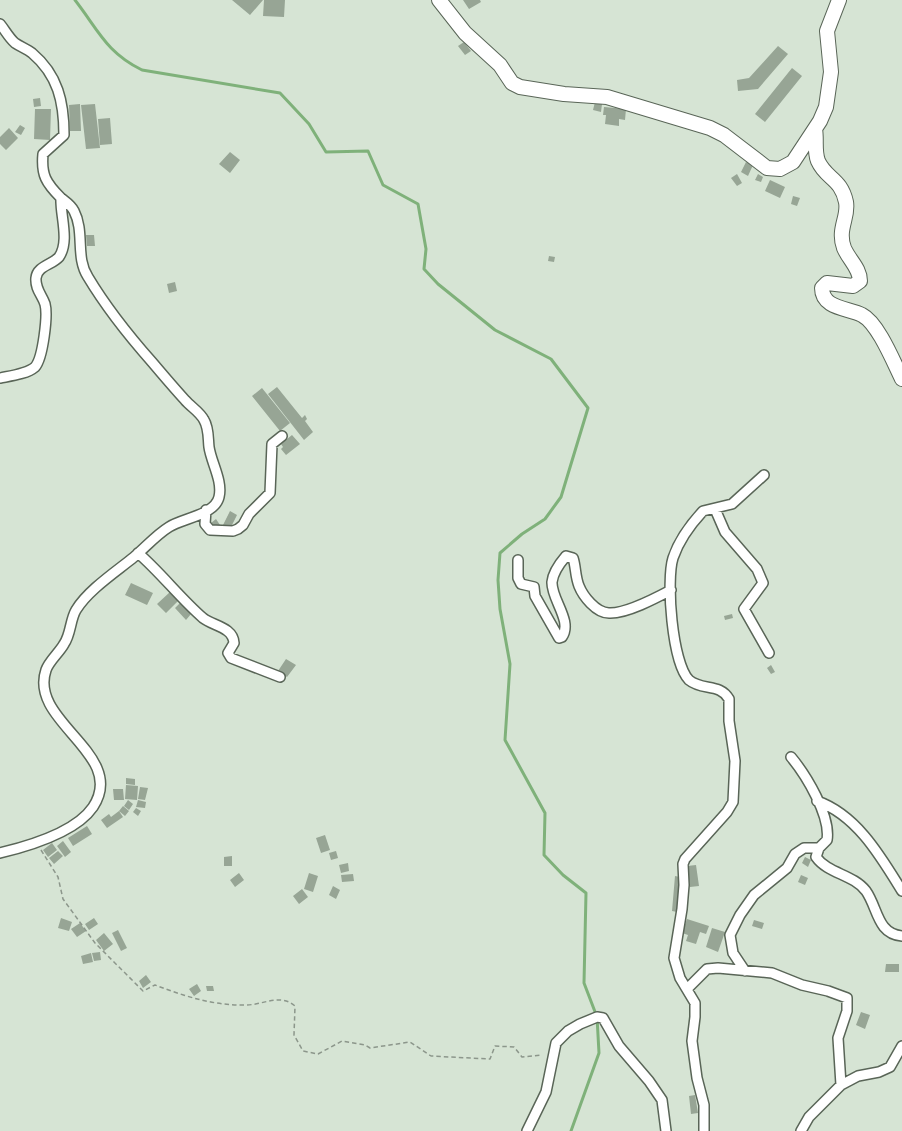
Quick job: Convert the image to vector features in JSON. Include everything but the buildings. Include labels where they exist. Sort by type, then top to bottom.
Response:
[{"type":"street","points":[[439,0],[465,33],[500,65],[512,83],[520,87],[564,94],[607,97],[710,128],[724,135],[767,168],[774,170],[793,162],[815,129],[826,107],[831,72],[827,31],[839,0]]},
{"type":"street","points":[[0,24],[14,42],[38,59],[51,75],[58,90],[63,108],[64,135],[44,154],[42,169],[46,180],[72,207],[78,220],[81,230],[80,251],[86,275],[150,361],[206,422],[209,449],[219,486],[219,497],[214,506],[169,527],[102,583],[76,610],[68,638],[46,670],[44,684],[46,699],[54,713],[65,723],[88,754],[99,772],[102,790],[88,815],[70,828],[37,842],[0,853]]},
{"type":"street","points":[[815,129],[816,153],[819,162],[842,187],[847,206],[842,224],[844,247],[860,274],[860,281],[853,286],[827,283],[822,288],[822,293],[829,303],[864,315],[887,349],[902,379]]},
{"type":"street","points":[[0,378],[34,368],[40,358],[47,316],[44,302],[37,291],[36,277],[40,270],[59,257],[65,225],[61,198]]},
{"type":"street","points":[[206,510],[205,524],[210,530],[233,531],[243,525],[249,514],[270,493],[272,444],[282,436]]},
{"type":"street","points":[[704,1131],[704,1105],[697,1078],[692,1041],[695,1003],[680,978],[674,958],[683,902],[683,864],[733,802],[735,761],[727,694],[720,689],[695,684],[686,675],[676,646],[671,614],[673,559],[680,542],[703,511],[732,504],[764,475]]},
{"type":"street","points":[[715,508],[724,532],[757,569],[763,583],[744,609],[769,653]]},
{"type":"street","points":[[138,553],[204,619],[221,626],[231,635],[234,643],[228,653],[231,658],[280,677]]},
{"type":"street","points":[[518,560],[518,578],[521,584],[534,587],[535,596],[559,638],[566,630],[553,591],[552,579],[566,556],[573,558],[579,588],[599,610],[609,613],[628,609],[671,590]]},
{"type":"street","points":[[791,757],[799,766],[827,822],[827,840],[819,848],[816,856],[818,860],[857,883],[866,892],[886,930],[894,935],[902,936]]},
{"type":"street","points":[[817,801],[828,805],[858,827],[893,874],[902,891]]},
{"type":"street","points":[[746,971],[733,952],[730,935],[740,915],[754,895],[787,868],[795,854],[804,848],[819,848]]},
{"type":"street","points":[[687,989],[707,969],[718,968],[772,973],[802,985],[847,998],[847,1011],[838,1038],[841,1085]]},
{"type":"street","points":[[527,1131],[546,1092],[556,1043],[568,1031],[597,1017],[603,1018],[619,1046],[662,1100],[666,1131]]},
{"type":"street","points":[[801,1131],[809,1117],[841,1085],[858,1076],[879,1072],[890,1067],[902,1046]]},
{"type":"path","points":[[37,842],[58,877],[63,899],[95,943],[143,991],[155,985],[190,999],[224,1004],[251,1005],[270,999],[290,1002],[295,1006],[294,1035],[303,1051],[318,1054],[342,1041],[370,1048],[410,1042],[430,1056],[490,1059],[495,1046],[514,1047],[522,1057],[554,1053]]},
{"type":"waterway","points":[[75,0],[111,48],[142,70],[280,93],[309,124],[326,152],[368,151],[383,185],[418,204],[426,249],[424,269],[438,284],[495,330],[551,359],[588,408],[561,497],[545,519],[522,534],[500,553],[498,580],[500,609],[510,664],[505,740],[545,813],[544,855],[563,875],[586,893],[584,983],[597,1017],[599,1053],[571,1131]]}]
